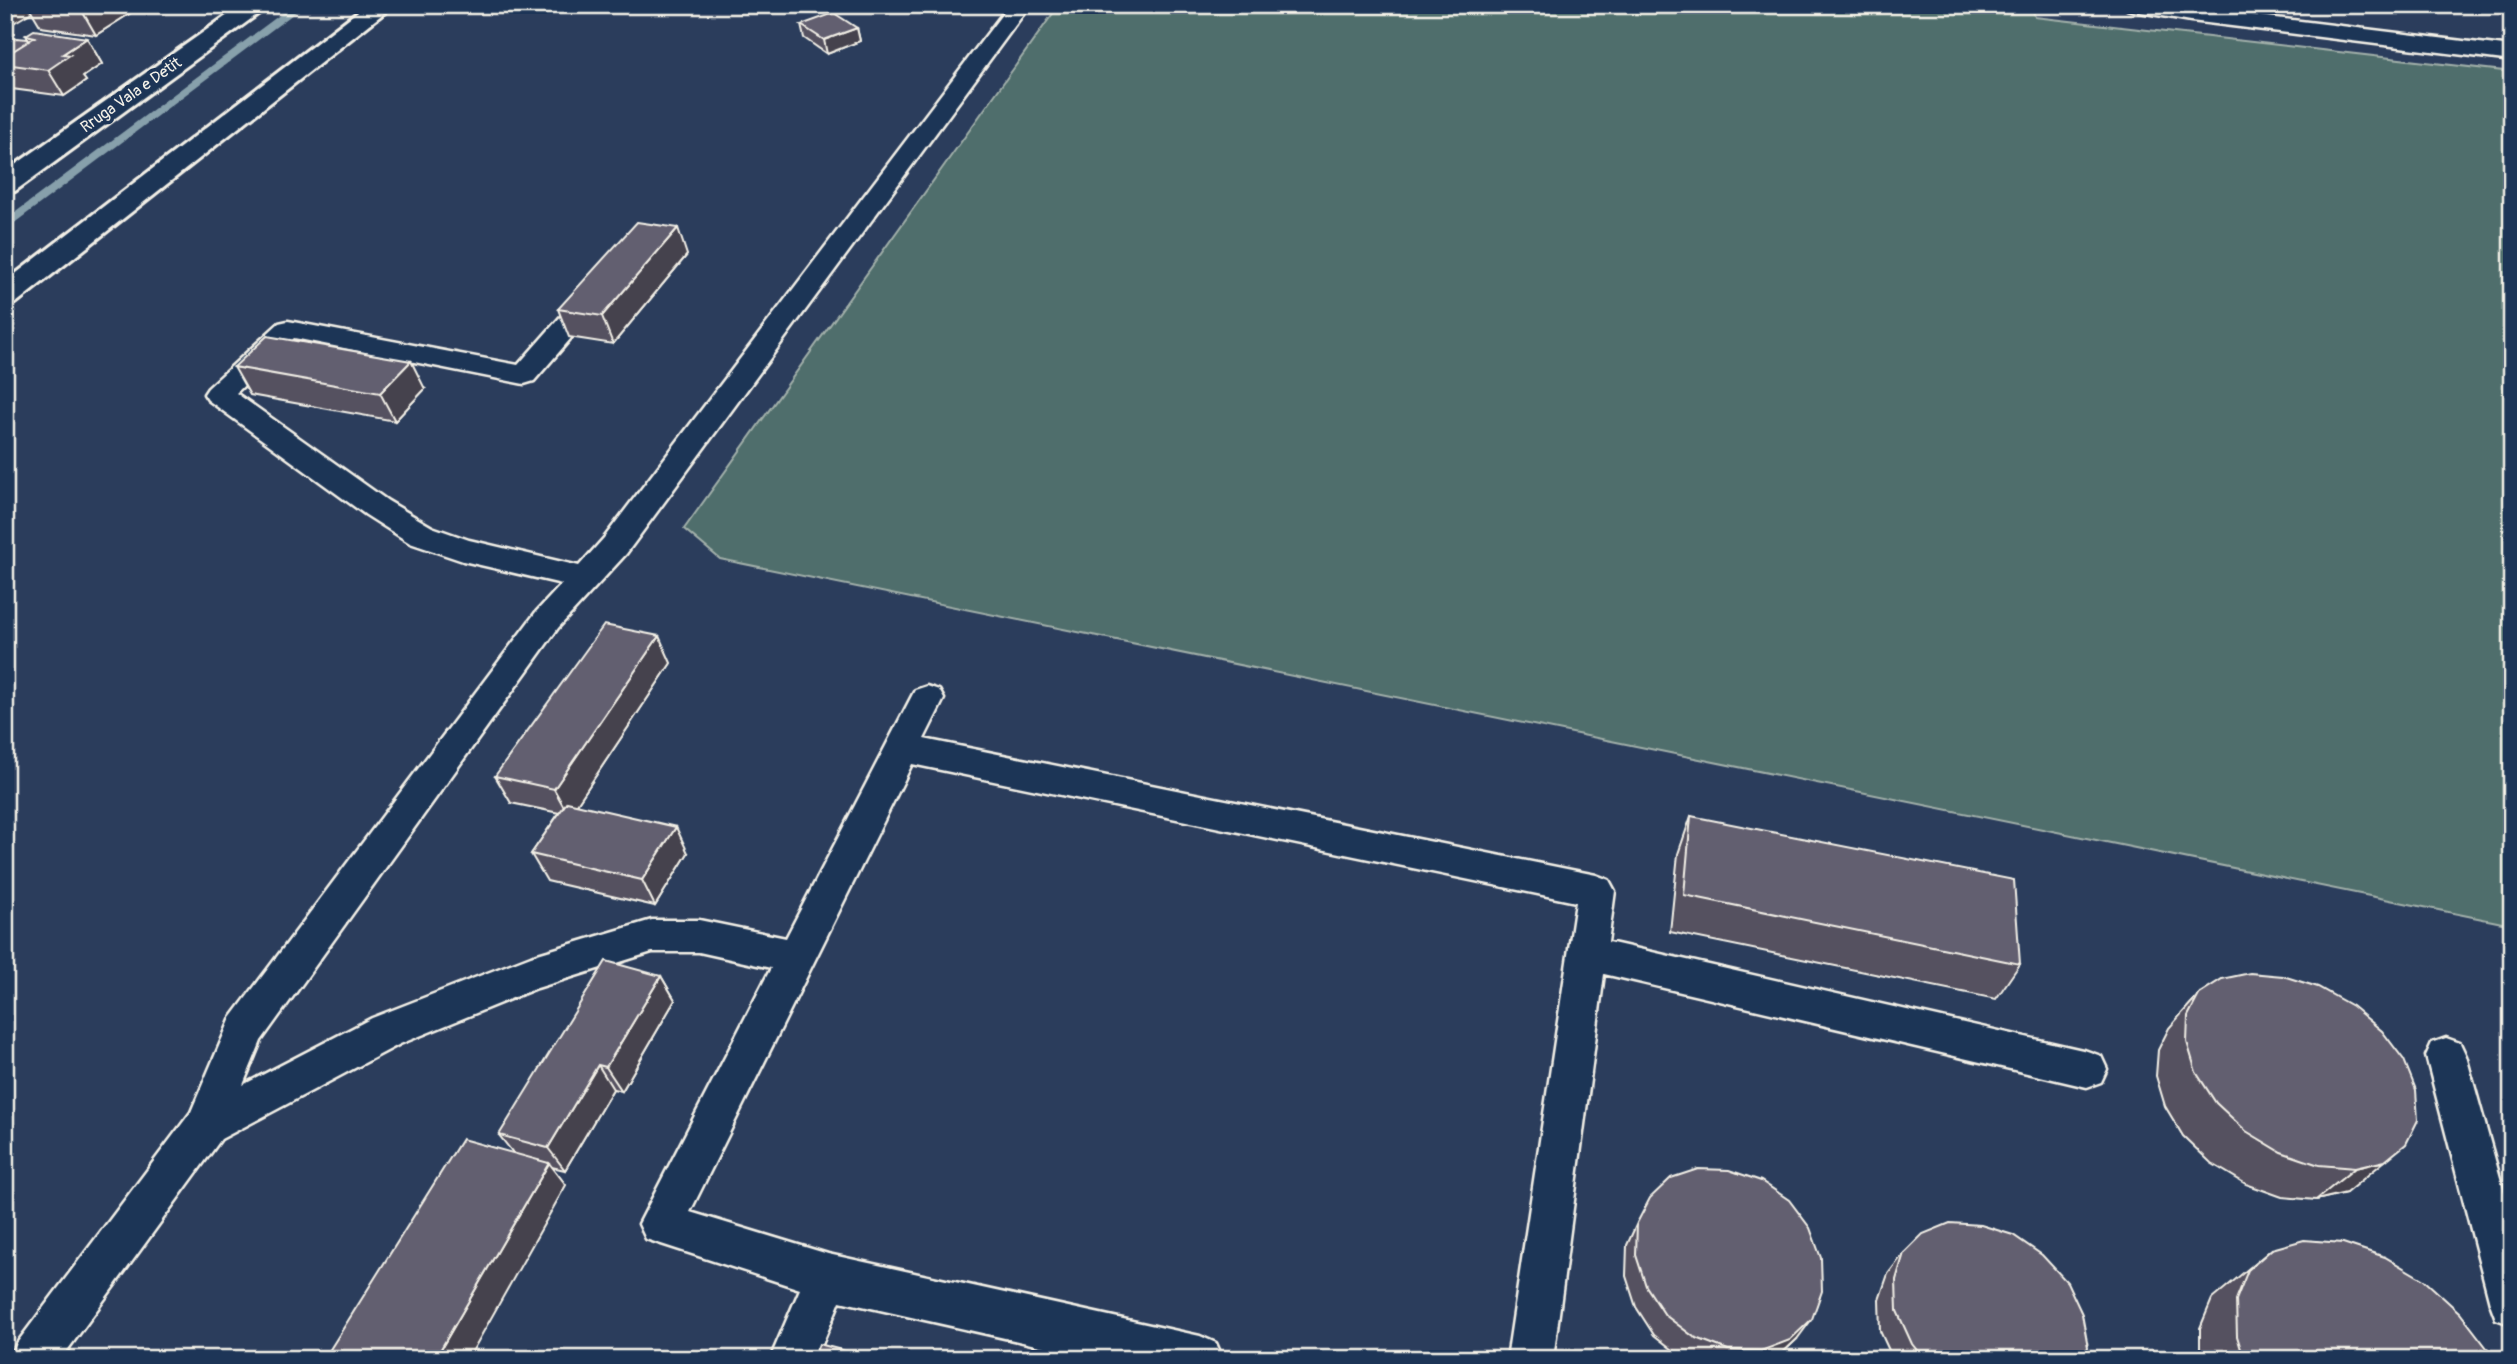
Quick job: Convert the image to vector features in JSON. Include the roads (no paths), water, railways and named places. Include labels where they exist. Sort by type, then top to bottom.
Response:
[{"type":"street","name":"Rruga Vala e Detit","points":[[5,185],[258,5]]},
{"type":"street","points":[[5,297],[382,5]]},
{"type":"lane","points":[[33,1359],[206,1125],[245,1031],[547,620],[615,546],[1020,5]]},
{"type":"lane","points":[[2134,5],[2205,17],[2512,54]]},
{"type":"lane","points":[[584,578],[463,550],[421,535],[377,508],[218,394],[288,329],[524,375],[610,277]]},
{"type":"lane","points":[[927,699],[661,1224],[828,1276],[1200,1359]]},
{"type":"lane","points":[[902,748],[1596,891],[1530,1359]]},
{"type":"lane","points":[[206,1125],[386,1031],[531,973],[652,936],[699,936],[795,957]]},
{"type":"lane","points":[[1587,954],[2087,1069]]},
{"type":"lane","points":[[2446,1056],[2512,1303]]},
{"type":"lane","points":[[793,1359],[828,1276]]},
{"type":"waterway","points":[[5,226],[300,5]]}]
